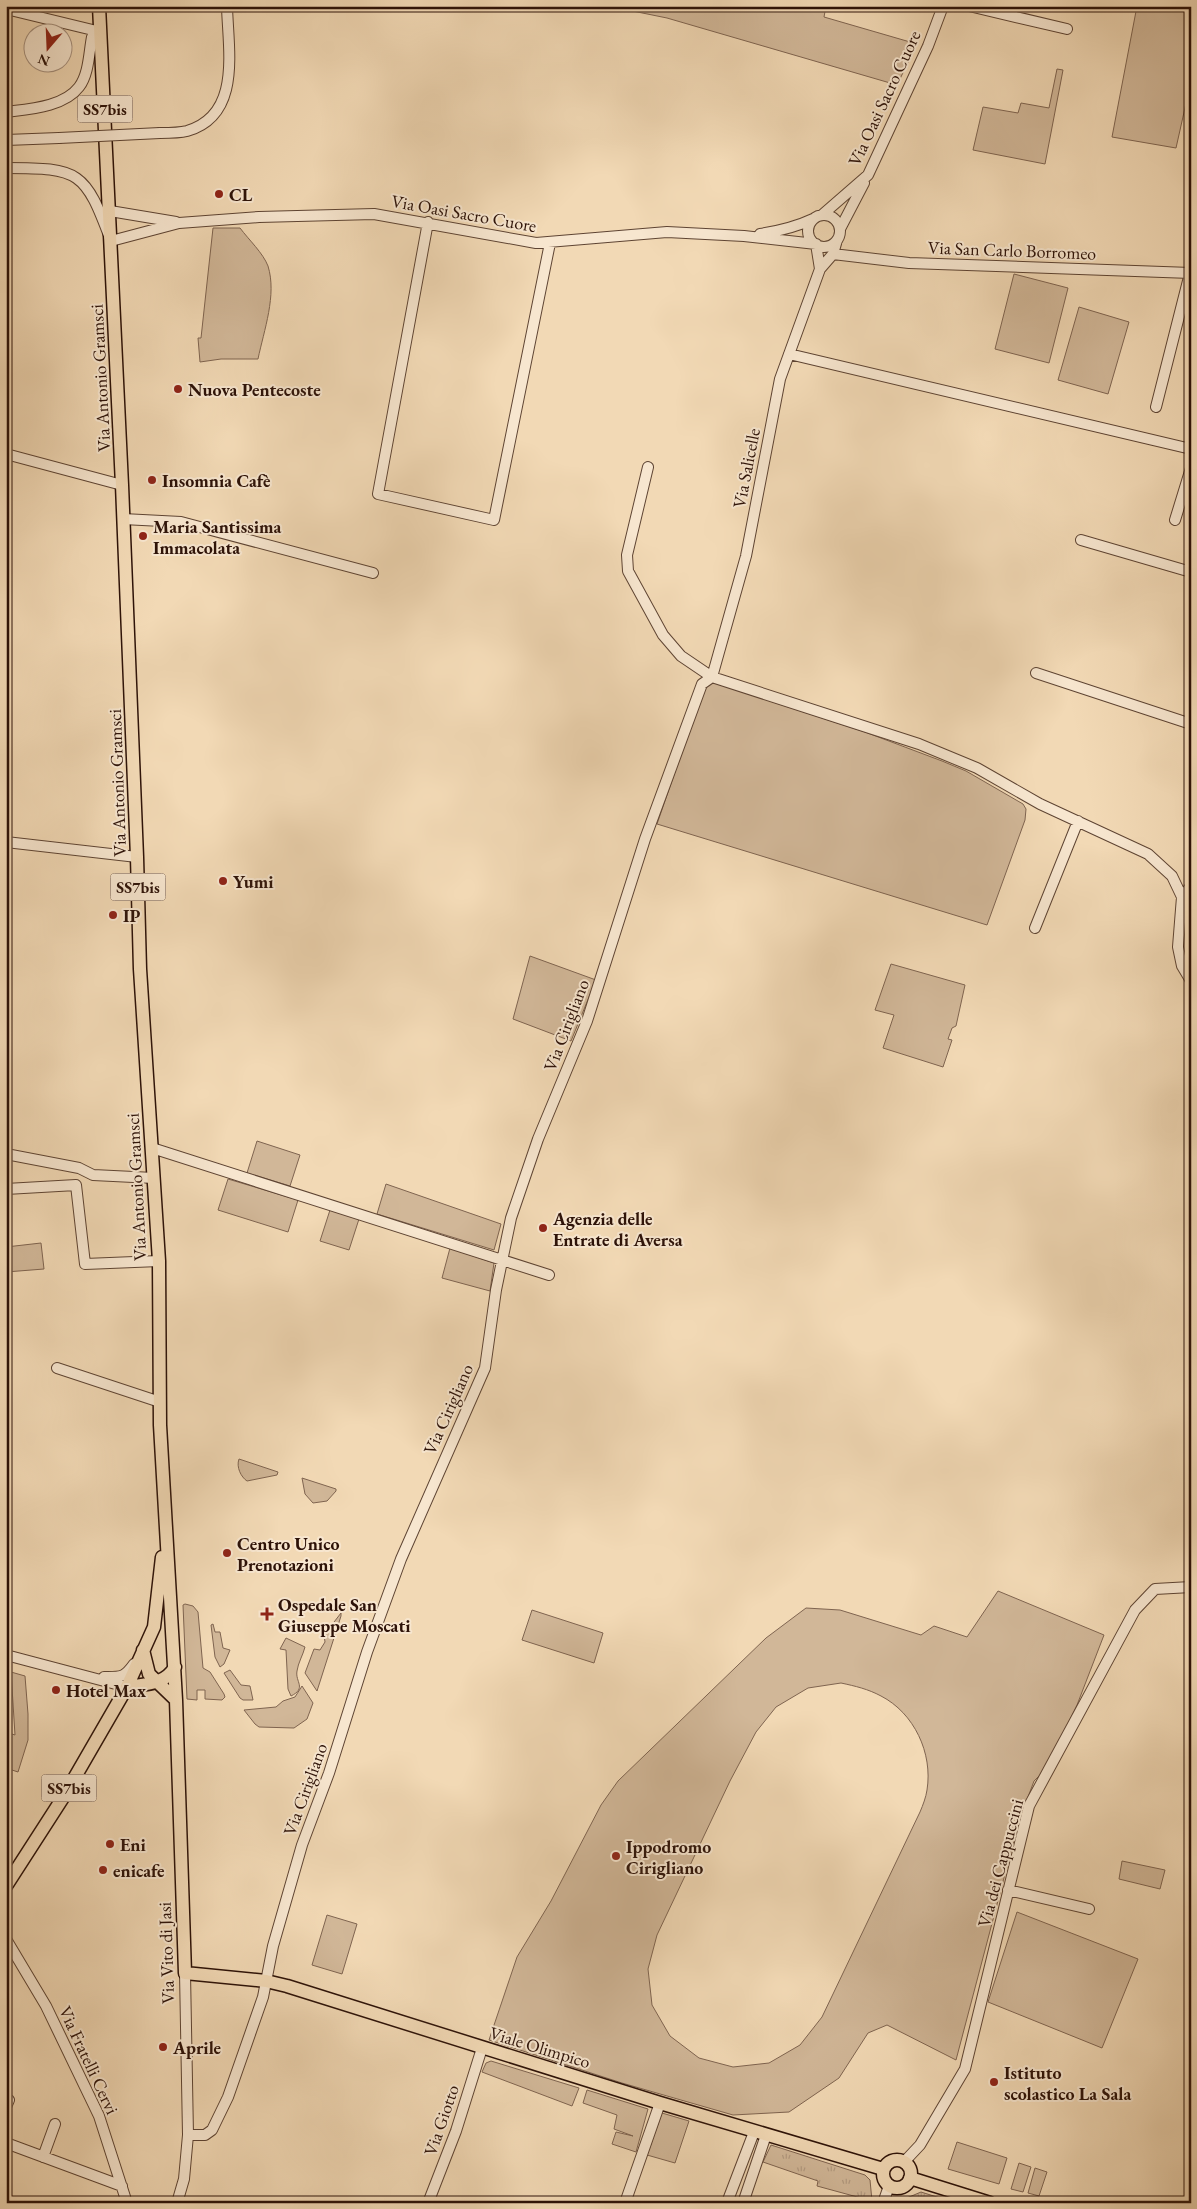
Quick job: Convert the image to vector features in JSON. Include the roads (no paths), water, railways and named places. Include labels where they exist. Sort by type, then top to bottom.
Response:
[{"type":"main road","name":"SS7bis","points":[[99,6],[110,211]]},
{"type":"main road","name":"Via Antonio Gramsci","points":[[110,211],[140,969],[158,1261],[160,1402],[165,1532],[175,1667]]},
{"type":"main road","name":"Via Antonio Gramsci","points":[[127,1687],[154,1627],[165,1532]]},
{"type":"main road","points":[[154,1627],[160,1624],[167,1625],[172,1629]]},
{"type":"main road","points":[[143,1650],[149,1674],[176,1700]]},
{"type":"main road","points":[[127,1687],[156,1682],[171,1674],[175,1667]]},
{"type":"main road","name":"Via Vito di Jasi","points":[[175,1667],[185,1973]]},
{"type":"main road","name":"SS7bis","points":[[6,1886],[10,1872],[64,1796],[127,1687]]},
{"type":"main road","name":"Viale Olimpico","points":[[185,1973],[266,1981],[335,2000],[660,2103],[883,2169]]},
{"type":"main road","points":[[894,2160],[904,2162],[910,2169],[910,2178],[902,2188],[889,2186],[883,2179],[883,2169],[894,2160]]},
{"type":"main road","points":[[910,2178],[990,2203]]},
{"type":"street","points":[[6,140],[186,131],[213,118],[220,108],[226,93],[228,77],[227,6]]},
{"type":"street","name":"Via Oasi Sacro Cuore","points":[[744,236],[780,231],[801,225],[837,204],[868,175],[928,46],[943,6]]},
{"type":"street","points":[[969,6],[1067,29]]},
{"type":"street","points":[[6,9],[101,32]]},
{"type":"street","points":[[6,112],[31,109],[63,99],[79,86],[86,70],[92,37],[101,32]]},
{"type":"street","points":[[6,168],[50,169],[75,177],[87,186],[94,197],[111,241]]},
{"type":"street","points":[[820,269],[833,254],[840,229],[868,175]]},
{"type":"street","name":"Via Oasi Sacro Cuore","points":[[110,211],[179,223]]},
{"type":"street","name":"Via Oasi Sacro Cuore","points":[[111,241],[179,223],[259,217],[374,214],[428,222],[522,241],[550,243],[650,232],[744,236],[816,244]]},
{"type":"street","points":[[820,269],[816,244],[808,231],[810,225],[819,216],[827,215],[836,220],[840,229]]},
{"type":"street","points":[[428,222],[378,494],[494,520],[550,243]]},
{"type":"street","points":[[816,244],[829,246],[837,240]]},
{"type":"street","name":"Via San Carlo Borromeo","points":[[833,254],[909,263],[1190,273]]},
{"type":"street","name":"Via Salicelle","points":[[712,677],[744,564],[780,379],[820,269]]},
{"type":"street","points":[[1156,407],[1190,273]]},
{"type":"street","points":[[789,354],[1191,449]]},
{"type":"street","points":[[6,454],[122,485]]},
{"type":"street","points":[[648,467],[627,555],[628,570],[662,635],[681,656],[712,677],[919,744],[977,768],[1040,804],[1148,854],[1172,876],[1182,897],[1178,947],[1182,966],[1191,981]]},
{"type":"street","points":[[1176,520],[1191,468]]},
{"type":"street","points":[[123,519],[181,522],[373,573]]},
{"type":"street","points":[[1081,540],[1191,572]]},
{"type":"street","points":[[1036,673],[1191,724]]},
{"type":"street","name":"Via Cirigliano","points":[[188,2136],[206,2135],[212,2130],[228,2097],[263,1997],[273,1946],[302,1845],[329,1773],[370,1643],[401,1559],[485,1368],[502,1258],[511,1218],[538,1139],[587,1021],[645,839],[702,684],[712,677]]},
{"type":"street","points":[[1035,928],[1078,821]]},
{"type":"street","points":[[6,842],[137,857]]},
{"type":"street","points":[[1182,897],[1191,886]]},
{"type":"street","points":[[152,1148],[502,1258],[548,1275]]},
{"type":"street","points":[[6,1154],[79,1168],[93,1175],[154,1178]]},
{"type":"street","points":[[6,1189],[76,1185],[85,1264],[158,1261]]},
{"type":"street","points":[[57,1368],[160,1402]]},
{"type":"street","name":"Via dei Cappuccini","points":[[904,2162],[920,2145],[965,2068],[1029,1806],[1135,1610],[1155,1589],[1191,1587]]},
{"type":"street","points":[[96,1678],[127,1674],[143,1650]]},
{"type":"street","points":[[6,1655],[127,1687]]},
{"type":"street","points":[[1008,1890],[1089,1909]]},
{"type":"street","name":"Via Fratelli Cervi","points":[[6,1939],[46,2006],[100,2116],[127,2203]]},
{"type":"street","name":"Via Vito di Jasi","points":[[177,2203],[184,2179],[188,2136],[185,1973]]},
{"type":"street","name":"Via Giotto","points":[[428,2203],[456,2131],[482,2048]]},
{"type":"street","points":[[625,2203],[660,2103]]},
{"type":"street","points":[[43,2157],[55,2124]]},
{"type":"street","points":[[728,2200],[760,2133]]},
{"type":"street","points":[[742,2203],[760,2133]]},
{"type":"street","points":[[6,2143],[122,2186]]},
{"type":"street","points":[[883,2203],[889,2186]]},
{"type":"place","name":"CL","points":[[219,194]]},
{"type":"place","name":"Nuova Pentecoste","points":[[178,389]]},
{"type":"place","name":"Insomnia Cafè","points":[[152,480]]},
{"type":"place","name":"Maria Santissima Immacolata","points":[[143,536]]},
{"type":"place","name":"Yumi","points":[[223,881]]},
{"type":"place","name":"IP","points":[[113,915]]},
{"type":"place","name":"Agenzia delle Entrate di Aversa","points":[[543,1228]]},
{"type":"place","name":"Centro Unico Prenotazioni","points":[[227,1553]]},
{"type":"place","name":"Ospedale San Giuseppe Moscati","points":[[267,1614]]},
{"type":"place","name":"Hotel Max","points":[[56,1690]]},
{"type":"place","name":"Eni","points":[[110,1844]]},
{"type":"place","name":"Ippodromo Cirigliano","points":[[616,1856]]},
{"type":"place","name":"enicafe","points":[[103,1870]]},
{"type":"place","name":"Aprile","points":[[163,2047]]},
{"type":"place","name":"Istituto scolastico La Sala","points":[[994,2082]]}]
